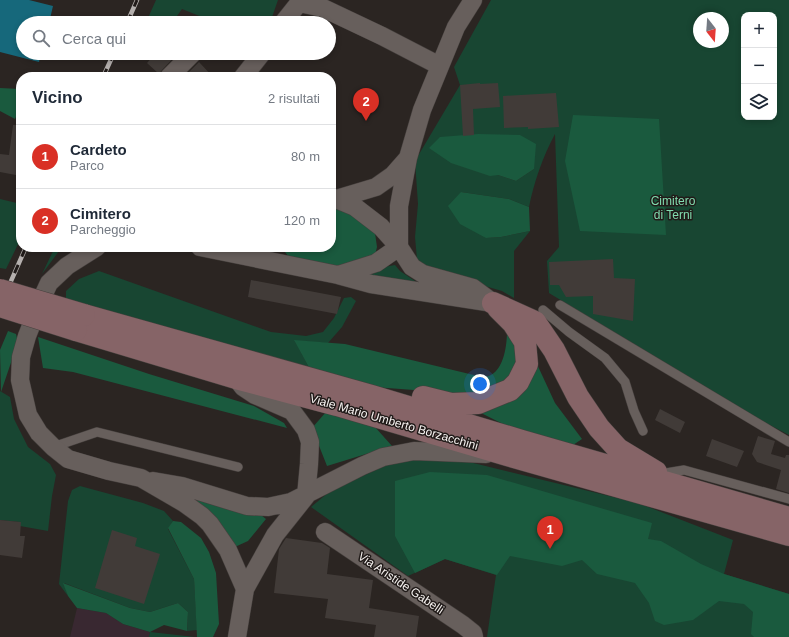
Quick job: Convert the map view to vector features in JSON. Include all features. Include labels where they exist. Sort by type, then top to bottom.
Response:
[{"type":"main road","name":"Viale Mario Umberto Borzacchini","points":[[0,290],[80,322],[236,378],[337,405],[789,535]]},
{"type":"main road","points":[[372,396],[399,391],[451,404],[478,403],[510,390],[518,382],[527,364],[525,342],[513,323],[493,303]]},
{"type":"main road","points":[[493,303],[535,322],[554,350],[578,397],[599,428],[618,449],[682,488]]},
{"type":"main road","name":"Viale Mario Umberto Borzacchini","points":[[0,306],[80,322],[372,396],[682,488],[733,493],[789,518]]},
{"type":"street","points":[[399,247],[399,206],[408,158],[422,110],[456,27],[473,0]]},
{"type":"street","points":[[289,16],[299,3],[323,8],[440,66]]},
{"type":"street","points":[[174,72],[186,60]]},
{"type":"street","points":[[247,72],[256,60]]},
{"type":"street","points":[[336,197],[376,187],[393,175],[408,158]]},
{"type":"street","points":[[336,199],[355,207],[381,227],[399,247],[412,267],[423,274],[473,288],[493,303]]},
{"type":"street","points":[[338,275],[376,263],[399,247]]},
{"type":"street","points":[[67,266],[71,252]]},
{"type":"street","points":[[89,252],[67,266],[49,283],[27,336],[21,357],[20,380],[28,415],[39,433],[53,448],[68,459],[109,472],[182,486],[247,506],[268,507],[291,502],[306,496],[362,466],[383,457],[414,451],[507,455]]},
{"type":"street","points":[[225,252],[338,275],[371,284],[493,303]]},
{"type":"street","points":[[267,252],[275,262]]},
{"type":"street","points":[[236,378],[243,387],[255,395],[292,411],[306,430],[310,442],[306,496],[276,535],[245,589],[237,637]]},
{"type":"street","points":[[140,478],[184,503],[210,524],[228,550],[245,589]]},
{"type":"street","name":"Via Aristide Gabelli","points":[[325,532],[463,625],[473,633],[474,637]]},
{"type":"lane","points":[[560,305],[789,442]]},
{"type":"lane","points":[[543,310],[569,332],[605,358],[625,382],[634,411],[643,431]]},
{"type":"lane","points":[[53,448],[97,432],[238,467]]},
{"type":"lane","points":[[660,474],[684,470],[733,493],[789,498]]},
{"type":"shaded area","points":[[77,608],[106,613],[123,624],[150,632],[149,637],[70,637]]},
{"type":"green space","points":[[156,0],[278,0],[272,16],[200,16],[182,9],[177,16],[149,16]]},
{"type":"green space","name":"Cimitero di Terni","points":[[491,0],[789,0],[789,435],[743,411],[549,293],[547,261],[559,247],[555,134],[539,169],[529,207],[509,199],[461,192],[486,238],[501,237],[530,231],[514,251],[514,298],[502,291],[433,271],[417,259],[415,237],[418,204],[415,161],[460,85],[454,67]],"holes":[[[534,169],[516,181],[498,175]]]},
{"type":"green space","points":[[0,88],[16,89],[15,119],[0,111]]},
{"type":"green space","points":[[573,115],[659,119],[666,235],[580,231],[565,161]]},
{"type":"green space","points":[[478,134],[520,135],[536,144],[534,169],[516,181],[498,175],[490,176],[451,163],[429,148],[440,137]]},
{"type":"green space","points":[[461,192],[509,199],[529,207],[530,231],[501,237],[486,238],[460,224],[448,206]]},
{"type":"green space","points":[[0,199],[16,203],[16,248],[6,269],[0,268]]},
{"type":"green space","points":[[336,206],[374,226],[377,247],[374,259],[349,274],[289,257],[285,252],[336,252]]},
{"type":"green space","points":[[53,252],[58,252],[42,274]]},
{"type":"green space","points":[[395,265],[400,271],[418,283],[366,275],[384,267]]},
{"type":"green space","points":[[99,271],[271,332],[306,336],[323,332],[334,318],[344,298],[351,297],[356,301],[342,327],[328,343],[295,341],[312,373],[66,299],[66,291],[79,279]]},
{"type":"green space","points":[[8,331],[16,334],[18,342],[1,392],[0,350]]},
{"type":"green space","points":[[507,331],[515,341],[519,363],[500,390],[449,399],[414,390],[360,386],[312,373],[294,340],[345,344],[482,377],[489,376],[495,372],[502,362]]},
{"type":"green space","points":[[38,337],[149,374],[254,406],[284,423],[287,428],[73,372],[43,368]]},
{"type":"green space","points":[[536,362],[555,403],[582,439],[573,445],[537,441],[479,412]]},
{"type":"green space","points":[[0,391],[10,397],[14,419],[28,447],[50,464],[56,475],[48,531],[20,526],[20,522],[0,520]]},
{"type":"green space","points":[[326,412],[375,427],[392,446],[327,466],[312,428]]},
{"type":"green space","points":[[410,460],[461,460],[638,503],[733,540],[724,574],[789,594],[789,637],[487,637],[496,575],[445,559],[408,576],[311,507],[329,492],[386,465]]},
{"type":"green space","points":[[430,472],[487,475],[652,523],[648,539],[661,541],[701,564],[724,574],[789,594],[789,637],[754,637],[751,634],[753,612],[744,604],[719,601],[693,620],[664,625],[655,621],[649,603],[635,583],[597,574],[582,560],[562,566],[510,556],[497,575],[445,559],[415,573],[395,536],[395,481]]},
{"type":"green space","points":[[80,486],[143,503],[164,511],[173,521],[168,529],[194,579],[197,630],[187,631],[188,612],[178,603],[150,612],[130,608],[64,583],[68,596],[59,584],[68,501],[72,490]]},
{"type":"green space","points":[[188,498],[252,508],[266,519],[248,541],[226,551]]},
{"type":"green space","points":[[173,521],[181,522],[201,538],[209,552],[216,573],[219,624],[213,637],[197,637],[194,579],[168,528]]},
{"type":"green space","points":[[63,583],[130,608],[150,612],[178,603],[188,612],[187,631],[164,625],[150,632],[123,624],[106,613],[77,608],[68,596]]},
{"type":"green space","points":[[150,632],[195,637],[149,637]]},
{"type":"water","points":[[0,0],[29,0],[53,6],[51,16],[16,16],[16,56],[0,52]]},
{"type":"building","points":[[150,60],[171,60],[160,72],[157,72],[147,63]]},
{"type":"building","points":[[199,62],[208,72],[189,72]]},
{"type":"building","points":[[498,83],[500,107],[473,109],[474,135],[463,136],[460,85]]},
{"type":"building","points":[[556,93],[559,127],[528,129],[528,127],[504,128],[503,96]]},
{"type":"building","points":[[13,125],[16,125],[16,175],[0,172],[0,154],[9,155]]},
{"type":"building","points":[[613,259],[614,278],[635,279],[633,321],[593,314],[593,296],[566,297],[559,285],[550,285],[549,262]]},
{"type":"building","points":[[251,280],[341,297],[337,314],[248,297]]},
{"type":"building","points":[[660,409],[685,422],[680,433],[655,420]]},
{"type":"building","points":[[758,436],[775,441],[771,454],[785,458],[786,455],[789,455],[789,493],[776,489],[781,470],[757,462],[752,454]]},
{"type":"building","points":[[712,439],[744,451],[737,467],[706,456]]},
{"type":"building","points":[[0,520],[21,522],[20,536],[25,536],[22,558],[0,555]]},
{"type":"building","points":[[112,530],[137,538],[135,546],[160,554],[144,604],[95,588]]},
{"type":"building","points":[[286,538],[322,543],[330,548],[327,574],[373,580],[369,608],[419,616],[416,637],[374,637],[376,625],[325,618],[328,599],[274,593],[279,549]]},
{"type":"railway","points":[[130,16],[137,0]]},
{"type":"railway","points":[[105,72],[111,60]]},
{"type":"railway","points":[[0,306],[24,252]]},
{"type":"place","name":"Cimitero","points":[[366,121]]},
{"type":"place","name":"Cardeto","points":[[550,549]]}]
